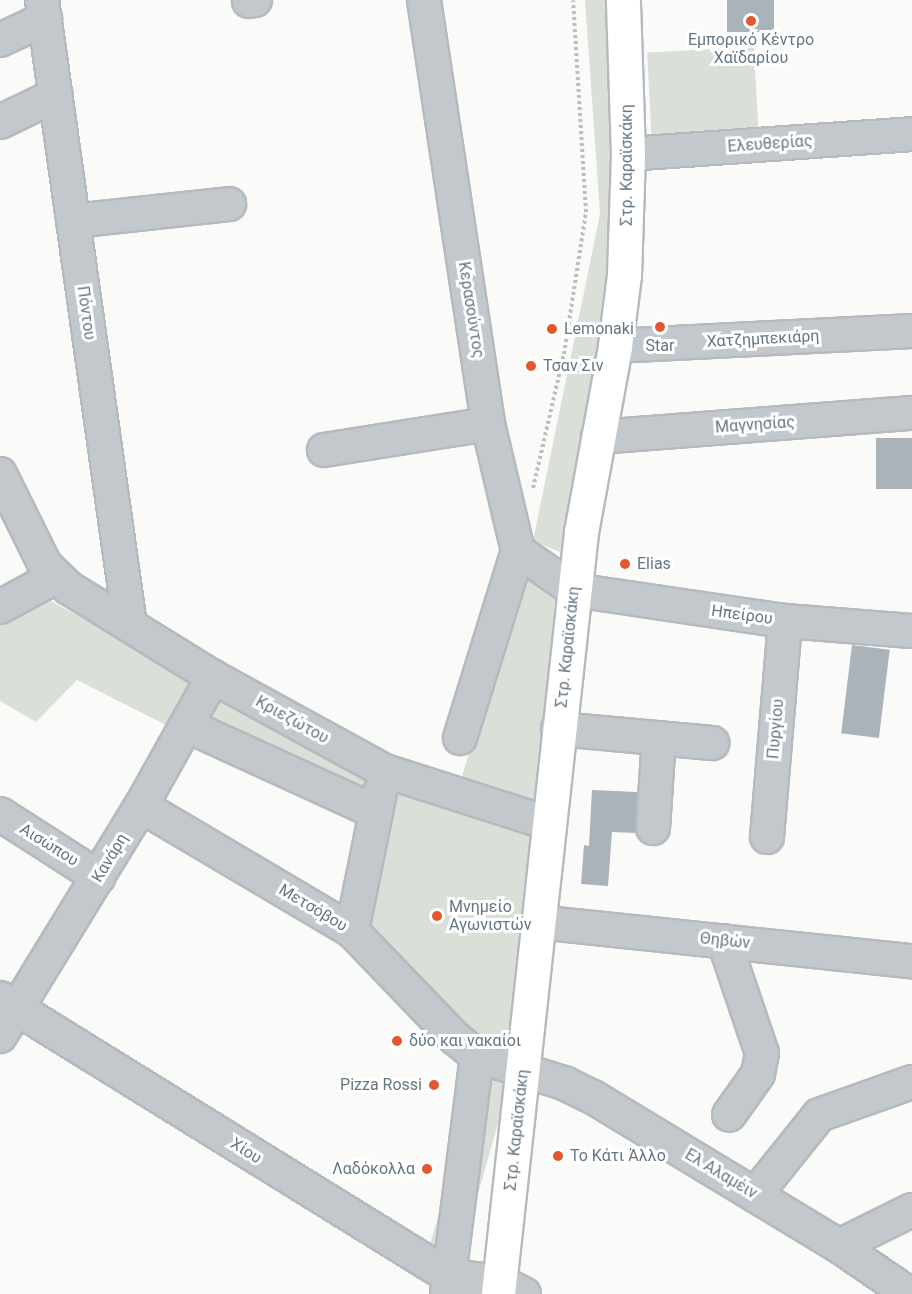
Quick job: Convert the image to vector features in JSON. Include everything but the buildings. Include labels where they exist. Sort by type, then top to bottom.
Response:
[{"type":"main road","name":"Στρ. Καραϊσκάκη","points":[[507,1290],[524,1071],[558,729],[574,590],[598,436],[615,346],[626,239],[628,154],[623,0]]},
{"type":"street","name":"Κερασούντος","points":[[424,0],[488,424],[518,550]]},
{"type":"street","points":[[0,40],[43,9]]},
{"type":"street","name":"Πόντου","points":[[43,9],[130,625]]},
{"type":"street","points":[[0,122],[56,95]]},
{"type":"street","name":"Ελευθερίας","points":[[628,154],[912,134]]},
{"type":"street","points":[[73,221],[229,204]]},
{"type":"street","name":"Χατζημπεκιάρη","points":[[615,346],[912,331]]},
{"type":"street","name":"Μαγνησίας","points":[[598,436],[912,413]]},
{"type":"street","points":[[324,450],[488,424]]},
{"type":"street","points":[[0,474],[55,577],[0,607]]},
{"type":"street","points":[[460,738],[518,550],[574,590]]},
{"type":"street","name":"Κριεζώτου","points":[[55,577],[213,677],[385,771],[548,823]]},
{"type":"street","name":"Ηπείρου","points":[[574,590],[785,621],[912,631]]},
{"type":"street","name":"Πυργίου","points":[[767,837],[785,621]]},
{"type":"street","name":"Κανάρη","points":[[0,1036],[8,1004],[98,877],[188,726],[213,677]]},
{"type":"street","points":[[188,726],[376,812]]},
{"type":"street","points":[[558,729],[712,743]]},
{"type":"street","points":[[653,828],[659,738]]},
{"type":"street","points":[[351,931],[385,771]]},
{"type":"street","name":"Μετσόβου","points":[[141,806],[351,931],[454,1038],[477,1056],[524,1071]]},
{"type":"street","name":"Αισώπου","points":[[0,814],[98,877]]},
{"type":"street","name":"Θηβών","points":[[538,922],[912,961]]},
{"type":"street","points":[[724,941],[762,1053],[758,1074],[729,1115]]},
{"type":"street","name":"Χίου","points":[[8,1004],[448,1285],[507,1290]]},
{"type":"street","points":[[448,1285],[477,1056]]},
{"type":"street","name":"Ελ Αλαμέιν","points":[[524,1071],[593,1097],[839,1246],[909,1294]]},
{"type":"street","points":[[755,1195],[819,1115],[912,1082]]},
{"type":"street","points":[[839,1246],[912,1210]]},
{"type":"path","points":[[532,493],[564,354],[586,212],[573,0]]},
{"type":"shaded area","points":[[585,0],[612,0],[617,213],[565,554],[533,541],[600,214]]},
{"type":"shaded area","points":[[754,47],[759,138],[652,143],[647,53]]},
{"type":"shaded area","points":[[522,575],[555,600],[536,803],[460,783]]},
{"type":"shaded area","points":[[47,599],[194,678],[168,726],[77,680],[36,722],[0,701],[0,616]]},
{"type":"shaded area","points":[[216,689],[374,773],[369,799],[198,724]]},
{"type":"shaded area","points":[[391,784],[539,829],[517,1058],[479,1052],[362,929]]},
{"type":"shaded area","points":[[479,1074],[510,1083],[459,1259],[429,1250]]},
{"type":"place","name":"Εμπορικό Κέντρο Χαϊδαρίου","points":[[751,21]]},
{"type":"place","name":"Star","points":[[660,327]]},
{"type":"place","name":"Lemonaki","points":[[552,329]]},
{"type":"place","name":"Τσαν Σιν","points":[[531,366]]},
{"type":"place","name":"Elias","points":[[625,564]]},
{"type":"place","name":"Μνημείο Αγωνιστών","points":[[437,916]]},
{"type":"place","name":"δύο και νακαίοι","points":[[397,1041]]},
{"type":"place","name":"Pizza Rossi","points":[[434,1085]]},
{"type":"place","name":"Το Κάτι Άλλο","points":[[558,1156]]},
{"type":"place","name":"Λαδόκολλα","points":[[427,1169]]}]
